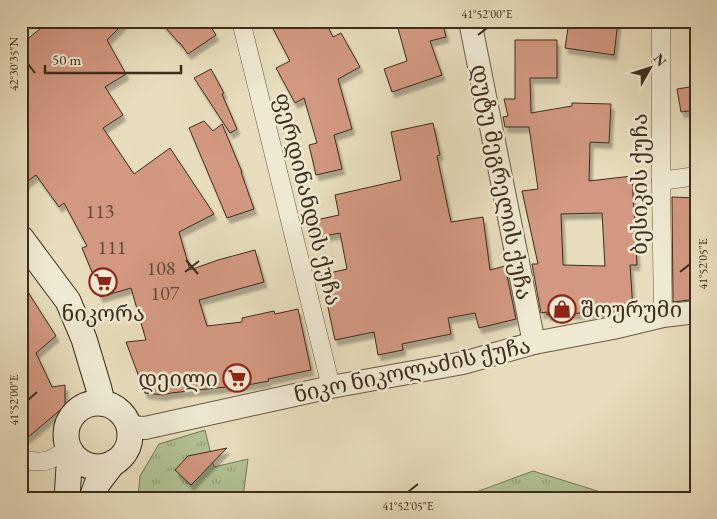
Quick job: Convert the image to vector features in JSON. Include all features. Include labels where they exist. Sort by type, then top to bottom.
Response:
[{"type":"main road","points":[[21,238],[68,301],[84,339],[102,403]]},
{"type":"main road","points":[[67,498],[69,449],[65,437],[67,426],[72,415],[80,408],[90,403],[102,403],[119,411],[125,418],[129,427],[130,438],[127,448],[121,457],[113,463],[97,484],[92,498]]},
{"type":"main road","points":[[69,449],[78,460],[89,466],[101,467],[113,463]]},
{"type":"street","name":"ფერდინანდის ქუჩა","points":[[241,21],[331,387]]},
{"type":"street","name":"დუტუ მეგრელის ქუჩა","points":[[470,21],[534,343]]},
{"type":"street","name":"ბესიკის ქუჩა","points":[[661,21],[663,316]]},
{"type":"street","points":[[661,181],[696,176]]},
{"type":"street","name":"ნიკო ნიკოლაძის ქუჩა","points":[[129,427],[145,428],[331,387],[463,363],[534,343],[613,328],[663,316],[696,312]]},
{"type":"street","points":[[21,459],[46,462],[69,449]]},
{"type":"green space","points":[[205,430],[214,467],[248,459],[243,498],[138,498],[140,476],[159,444]]},
{"type":"green space","points":[[533,471],[620,498],[460,498]]},
{"type":"building","points":[[50,21],[126,21],[107,40],[126,74],[105,87],[123,115],[103,128],[134,174],[170,148],[214,214],[179,232],[190,270],[255,250],[264,282],[199,300],[207,326],[242,322],[242,318],[274,311],[275,314],[298,309],[311,370],[253,384],[163,395],[145,393],[126,342],[146,340],[131,288],[100,297],[82,248],[87,246],[64,203],[59,207],[36,175],[21,186],[21,44]]},
{"type":"building","points":[[160,21],[207,21],[216,35],[188,54]]},
{"type":"building","points":[[269,21],[325,21],[333,37],[341,33],[360,67],[338,79],[352,129],[334,135],[342,169],[316,175],[309,145],[317,143],[304,98],[295,103],[276,68],[290,61]]},
{"type":"building","points":[[396,21],[442,21],[446,37],[430,41],[442,75],[392,92],[384,69],[407,61]]},
{"type":"building","points":[[569,21],[618,21],[614,55],[565,48]]},
{"type":"building","points":[[515,40],[557,40],[557,78],[530,78],[531,113],[572,106],[572,103],[611,104],[609,143],[590,142],[589,181],[632,176],[637,265],[630,265],[633,310],[547,315],[547,312],[541,313],[532,264],[538,264],[522,191],[538,189],[529,127],[505,127],[503,117],[508,116],[504,99],[515,99]],"holes":[[[602,213],[605,266],[563,265],[561,214]]]},
{"type":"building","points":[[211,69],[224,93],[222,94],[237,129],[230,133],[194,78]]},
{"type":"building","points":[[696,86],[696,110],[681,112],[677,89]]},
{"type":"building","points":[[204,121],[213,131],[222,124],[242,172],[254,209],[227,218],[189,128]]},
{"type":"building","points":[[433,123],[440,155],[437,156],[451,222],[483,217],[490,270],[505,266],[516,319],[479,328],[475,313],[448,318],[451,334],[402,344],[403,350],[378,355],[374,332],[335,340],[321,275],[347,269],[340,233],[310,239],[307,222],[339,215],[335,195],[401,180],[391,132]]},
{"type":"building","points":[[672,197],[696,198],[696,299],[673,302]]},
{"type":"building","points":[[21,281],[56,336],[36,353],[52,387],[65,385],[65,406],[27,438],[21,428]]},
{"type":"building","points":[[227,448],[191,485],[175,470],[188,456]]},
{"type":"place","name":"ნიკორა","points":[[103,282]]},
{"type":"place","name":"შოურუმი","points":[[562,309]]},
{"type":"place","name":"დეილი","points":[[237,378]]}]
